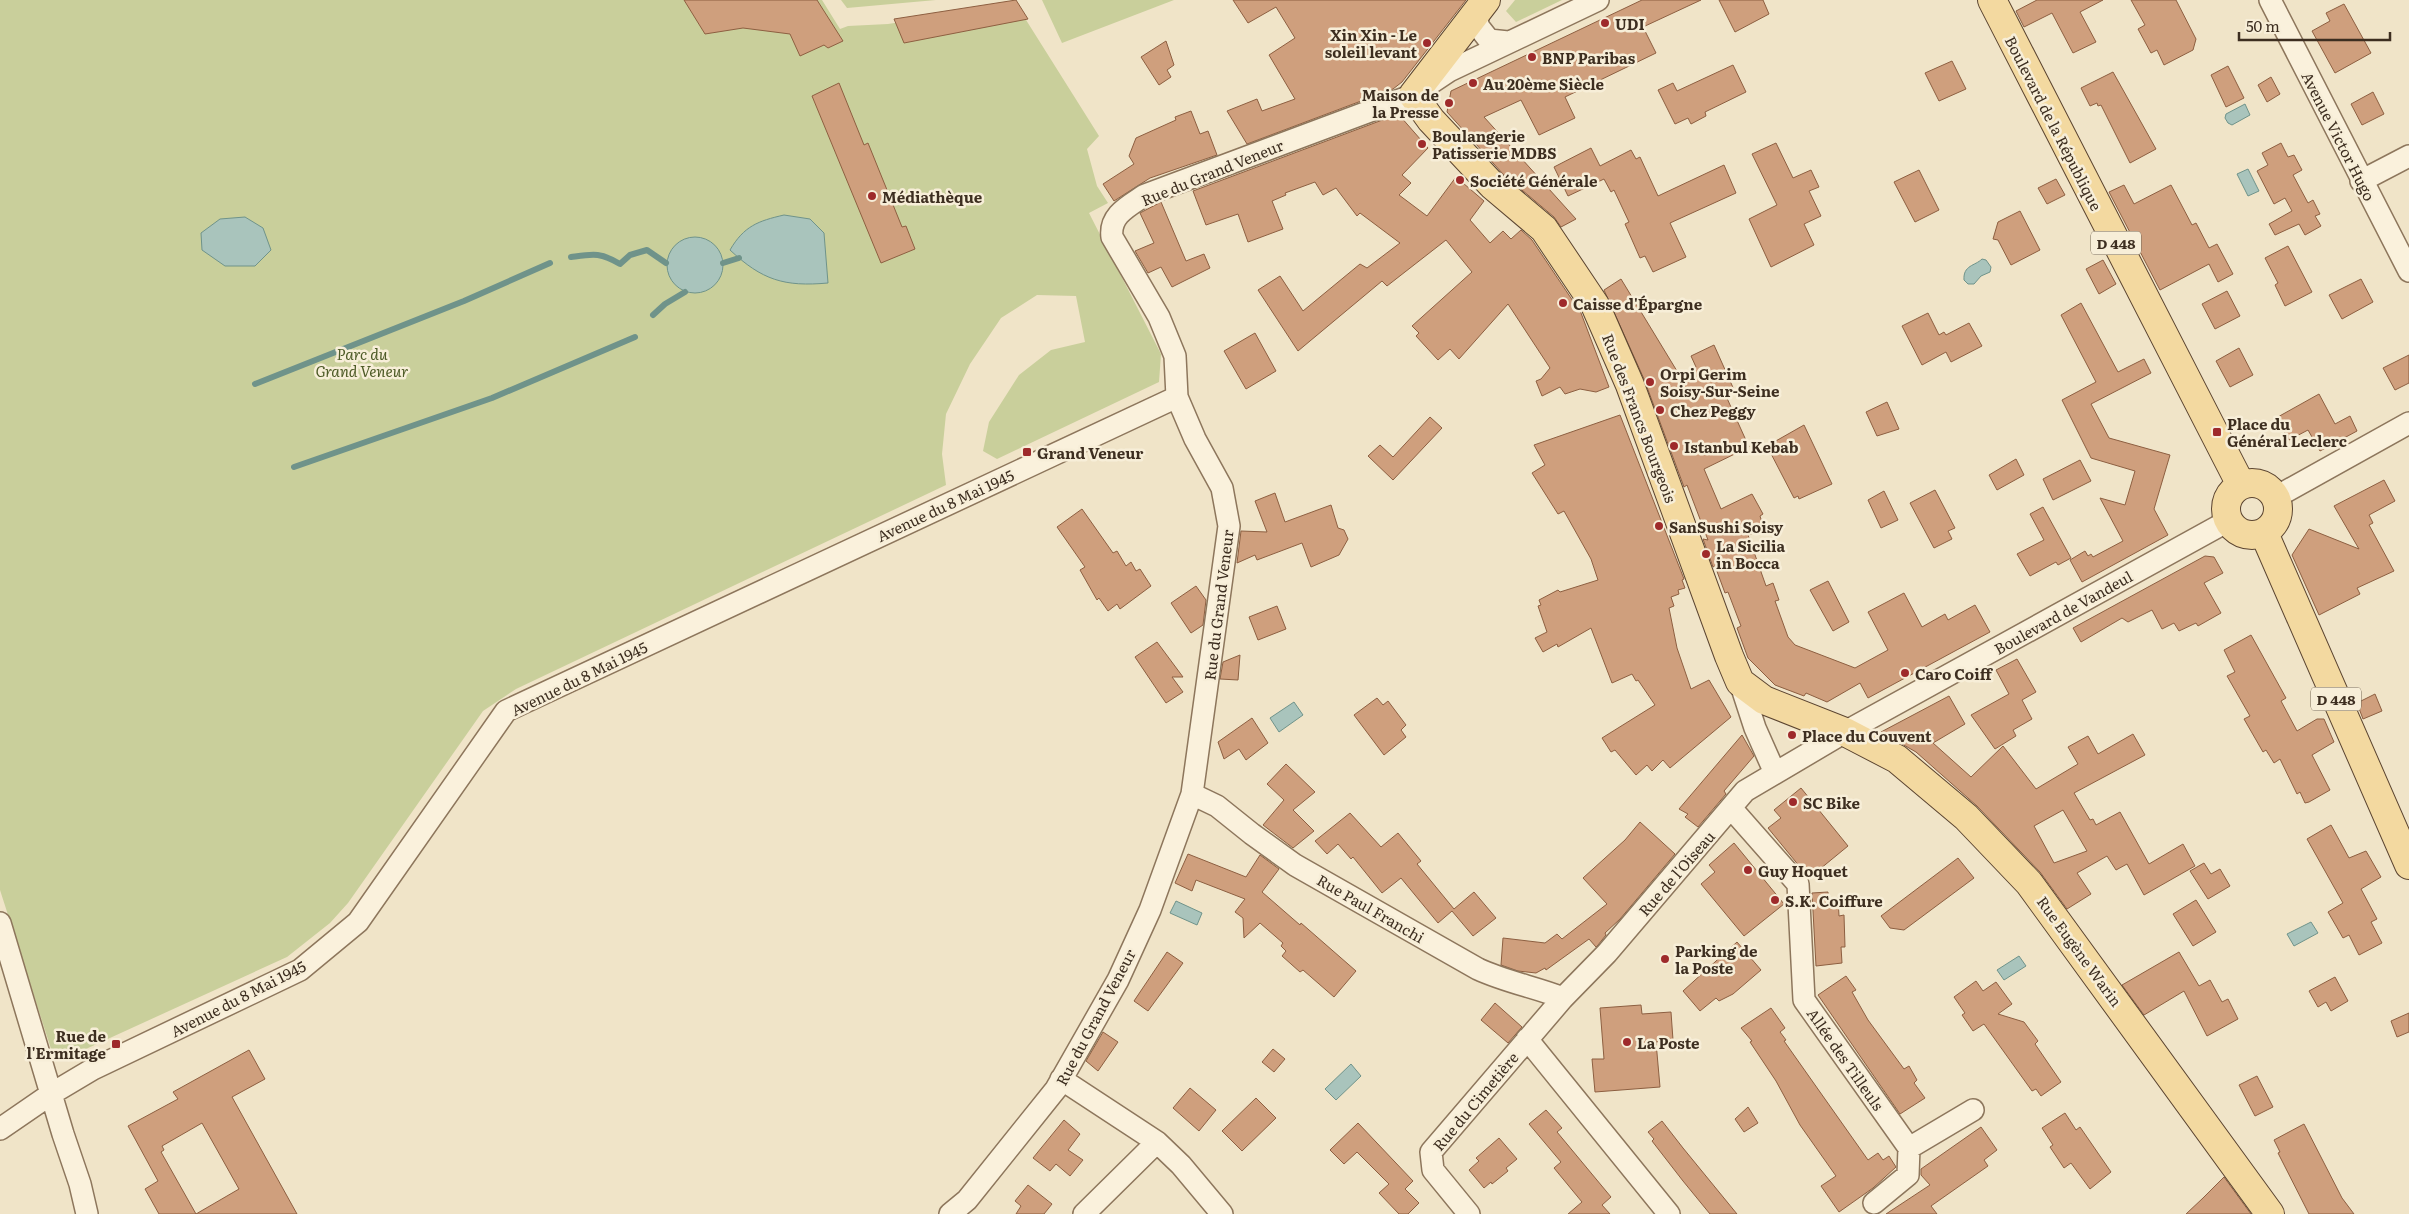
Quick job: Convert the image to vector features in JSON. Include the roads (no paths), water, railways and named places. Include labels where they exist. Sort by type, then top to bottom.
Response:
[{"type":"main road","name":"Boulevard de la République","points":[[1992,0],[2241,485]]},
{"type":"main road","points":[[1413,95],[1481,5]]},
{"type":"main road","name":"Rue des Francs Bourgeois","points":[[1413,95],[1431,120],[1492,185],[1544,229],[1595,306],[1630,385],[1740,682]]},
{"type":"main road","points":[[2258,484],[2267,487],[2276,497],[2279,511],[2276,520],[2264,533],[2246,535],[2238,531],[2228,521],[2226,507],[2228,499],[2241,485],[2258,484]]},
{"type":"main road","name":"D 448","points":[[2264,533],[2409,865]]},
{"type":"main road","points":[[1740,682],[1764,700],[1845,732]]},
{"type":"main road","name":"Rue Eugène Warin","points":[[1845,732],[1897,759],[1915,773],[1966,817],[2029,883],[2270,1214]]},
{"type":"street","name":"Rue du Grand Veneur","points":[[950,1214],[967,1200],[1043,1108],[1061,1079],[1122,972],[1150,910],[1192,794],[1229,526],[1222,488],[1195,439],[1177,398],[1175,356],[1159,317],[1112,237],[1111,230],[1115,217],[1145,195],[1413,95],[1449,71],[1598,0]]},
{"type":"street","name":"Avenue Victor Hugo","points":[[2270,0],[2409,272]]},
{"type":"street","points":[[1481,5],[1478,26],[1489,40],[1508,42]]},
{"type":"street","points":[[2361,181],[2409,156]]},
{"type":"street","name":"Avenue du 8 Mai 1945","points":[[0,1129],[51,1094],[93,1070],[300,970],[358,922],[506,712],[1177,398]]},
{"type":"street","points":[[2276,497],[2409,423]]},
{"type":"street","name":"Boulevard de Vandeul","points":[[1845,732],[2228,521]]},
{"type":"street","name":"Rue des Francs Bourgeois","points":[[1740,682],[1754,728],[1775,773]]},
{"type":"street","name":"Rue de l'Oiseau","points":[[1527,1039],[1563,998],[1607,953],[1745,791],[1845,732]]},
{"type":"street","name":"Rue Paul Franchi","points":[[1192,794],[1217,806],[1294,864],[1478,970],[1504,981],[1533,986],[1563,998]]},
{"type":"street","name":"Allée des Tilleuls","points":[[1731,808],[1798,884],[1804,1000],[1909,1148]]},
{"type":"street","points":[[0,923],[80,1184],[86,1214]]},
{"type":"street","points":[[1527,1039],[1669,1214]]},
{"type":"street","name":"Rue du Cimetière","points":[[1469,1214],[1433,1170],[1430,1152],[1527,1039]]},
{"type":"street","points":[[1061,1079],[1156,1142],[1181,1165],[1222,1214]]},
{"type":"street","points":[[1874,1203],[1908,1175],[1909,1148],[1973,1110]]},
{"type":"street","points":[[1084,1214],[1156,1142]]},
{"type":"water","points":[[2245,104],[2250,115],[2232,125],[2228,123],[2225,118],[2226,114]]},
{"type":"water","points":[[2248,169],[2259,191],[2248,196],[2237,174]]},
{"type":"water","points":[[784,215],[810,219],[824,233],[828,283],[799,284],[774,279],[763,275],[730,250],[741,235],[752,226],[759,222]]},
{"type":"water","points":[[245,217],[263,228],[271,250],[255,266],[225,266],[202,250],[201,233],[220,219]]},
{"type":"water","points":[[689,237],[701,237],[715,245],[723,259],[721,276],[715,285],[701,293],[689,293],[679,288],[672,281],[667,271],[667,259],[672,249],[679,242]]},
{"type":"water","points":[[1982,259],[1986,260],[1991,267],[1990,272],[1981,276],[1974,284],[1968,284],[1964,280],[1965,271]]},
{"type":"water","points":[[1294,702],[1303,715],[1279,732],[1270,718]]},
{"type":"water","points":[[1176,901],[1202,913],[1197,925],[1170,913]]},
{"type":"water","points":[[2311,922],[2318,933],[2294,946],[2287,934]]},
{"type":"water","points":[[2019,956],[2026,966],[2004,980],[1997,970]]},
{"type":"water","points":[[1351,1064],[1361,1076],[1336,1100],[1325,1089]]},
{"type":"waterway","points":[[571,257],[596,255],[607,257],[620,264],[630,255],[647,250],[666,263]]},
{"type":"waterway","points":[[723,263],[739,258]]},
{"type":"waterway","points":[[255,384],[464,301],[550,263]]},
{"type":"waterway","points":[[653,315],[665,304],[685,292]]},
{"type":"waterway","points":[[294,467],[492,398],[635,337]]},
{"type":"place","name":"UDI","points":[[1605,23]]},
{"type":"place","name":"Xin Xin - Le soleil levant","points":[[1427,43]]},
{"type":"place","name":"BNP Paribas","points":[[1532,57]]},
{"type":"place","name":"Au 20ème Siècle","points":[[1473,83]]},
{"type":"place","name":"Maison de la Presse","points":[[1449,103]]},
{"type":"place","name":"Boulangerie Patisserie MDBS","points":[[1422,144]]},
{"type":"place","name":"Société Générale","points":[[1460,180]]},
{"type":"place","name":"Médiathèque","points":[[872,196]]},
{"type":"place","name":"Caisse d'Épargne","points":[[1563,303]]},
{"type":"place","name":"Orpi Gerim Soisy-Sur-Seine","points":[[1650,382]]},
{"type":"place","name":"Chez Peggy","points":[[1660,410]]},
{"type":"place","name":"Place du Général Leclerc","points":[[2217,432]]},
{"type":"place","name":"Istanbul Kebab","points":[[1674,446]]},
{"type":"place","name":"Grand Veneur","points":[[1027,452]]},
{"type":"place","name":"SanSushi Soisy","points":[[1659,526]]},
{"type":"place","name":"La Sicilia in Bocca","points":[[1706,554]]},
{"type":"place","name":"Caro Coiff","points":[[1905,673]]},
{"type":"place","name":"Place du Couvent","points":[[1792,735]]},
{"type":"place","name":"SC Bike","points":[[1793,802]]},
{"type":"place","name":"Guy Hoquet","points":[[1748,870]]},
{"type":"place","name":"S.K. Coiffure","points":[[1775,900]]},
{"type":"place","name":"Parking de la Poste","points":[[1665,959]]},
{"type":"place","name":"La Poste","points":[[1627,1042]]},
{"type":"place","name":"Rue de l'Ermitage","points":[[116,1044]]},
{"type":"park label","name":"Parc du Grand Veneur","points":[[362,362]]}]
